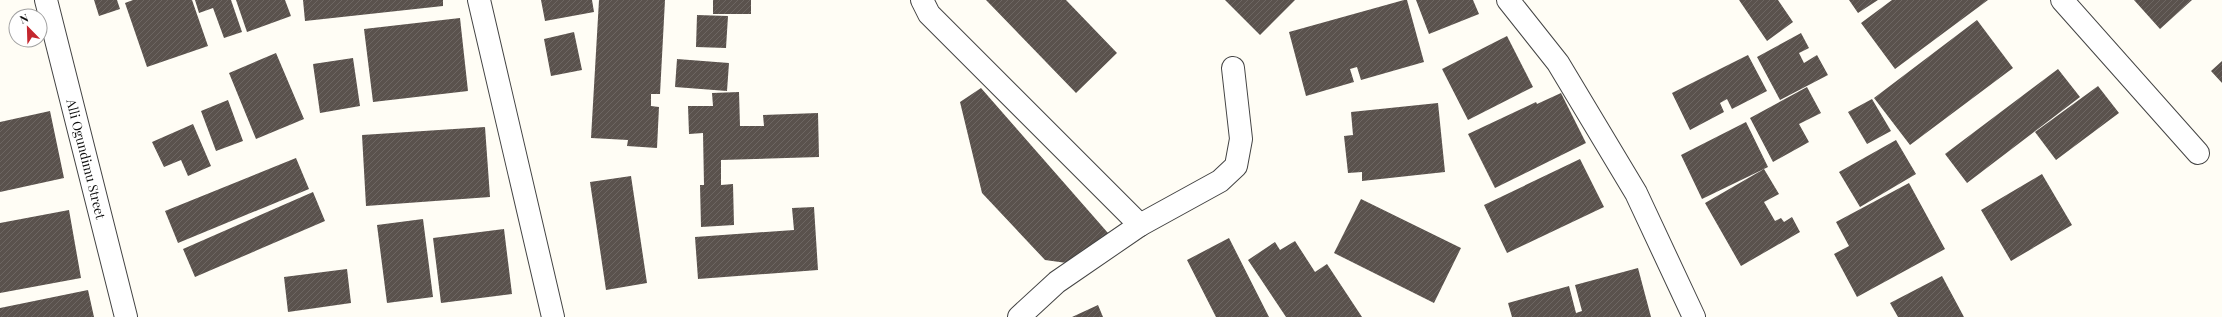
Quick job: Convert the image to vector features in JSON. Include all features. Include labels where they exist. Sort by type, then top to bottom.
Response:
[{"type":"street","name":"Alli Ogundimu Street","points":[[46,0],[126,317]]},
{"type":"street","points":[[479,0],[553,317]]},
{"type":"street","points":[[922,0],[929,14],[1140,225]]},
{"type":"street","points":[[1508,0],[1558,63],[1636,193],[1694,317]]},
{"type":"street","points":[[2062,0],[2198,153]]},
{"type":"street","points":[[1019,317],[1057,282],[1140,225],[1220,181],[1236,166],[1241,139],[1233,68]]},
{"type":"building","points":[[94,0],[117,0],[120,9],[99,16]]},
{"type":"building","points":[[133,0],[192,0],[208,46],[147,67],[125,3]]},
{"type":"building","points":[[195,0],[231,0],[242,32],[224,38],[213,8],[199,13]]},
{"type":"building","points":[[236,0],[285,0],[291,16],[247,32]]},
{"type":"building","points":[[303,0],[443,0],[443,6],[305,21]]},
{"type":"building","points":[[541,0],[592,0],[594,12],[545,21]]},
{"type":"building","points":[[599,0],[665,0],[660,94],[651,94],[651,106],[659,107],[657,148],[627,146],[628,140],[591,138]]},
{"type":"building","points":[[713,0],[751,0],[751,14],[713,14]]},
{"type":"building","points":[[986,0],[1066,0],[1117,53],[1076,93]]},
{"type":"building","points":[[1225,0],[1295,0],[1260,35]]},
{"type":"building","points":[[1407,0],[1424,62],[1361,80],[1357,67],[1350,69],[1354,82],[1306,96],[1289,32]]},
{"type":"building","points":[[1416,0],[1473,0],[1479,14],[1429,34]]},
{"type":"building","points":[[1739,0],[1778,0],[1793,22],[1767,41]]},
{"type":"building","points":[[1849,0],[1878,0],[1858,13]]},
{"type":"building","points":[[1892,0],[1988,0],[1895,69],[1861,23]]},
{"type":"building","points":[[2134,0],[2192,0],[2160,29]]},
{"type":"building","points":[[697,15],[728,16],[726,48],[696,47]]},
{"type":"building","points":[[460,18],[468,91],[373,102],[364,29]]},
{"type":"building","points":[[1977,20],[2013,68],[1910,145],[1874,98]]},
{"type":"building","points":[[574,32],[582,70],[551,76],[544,39]]},
{"type":"building","points":[[1801,33],[1809,48],[1799,53],[1804,63],[1817,55],[1828,75],[1780,100],[1757,57]]},
{"type":"building","points":[[1507,36],[1533,87],[1468,120],[1442,69]]},
{"type":"building","points":[[276,53],[304,119],[256,139],[229,73]]},
{"type":"building","points":[[1748,55],[1767,91],[1732,109],[1727,99],[1720,103],[1724,112],[1690,130],[1672,93]]},
{"type":"building","points":[[353,58],[360,106],[320,113],[313,64]]},
{"type":"building","points":[[677,59],[729,63],[727,91],[675,87]]},
{"type":"building","points":[[2222,61],[2222,83],[2211,71]]},
{"type":"building","points":[[2058,69],[2080,97],[1967,183],[1945,154]]},
{"type":"building","points":[[2098,86],[2119,113],[2056,160],[2035,132]]},
{"type":"building","points":[[1807,87],[1821,113],[1799,124],[1809,142],[1773,162],[1750,118]]},
{"type":"building","points":[[981,88],[1108,233],[1074,264],[1045,260],[982,193],[960,102]]},
{"type":"building","points":[[739,92],[740,126],[764,126],[763,115],[818,113],[819,157],[721,160],[721,185],[733,184],[734,225],[701,227],[700,185],[704,185],[703,133],[689,134],[688,106],[713,106],[712,93]]},
{"type":"building","points":[[1561,93],[1586,143],[1495,188],[1468,134],[1536,102],[1537,104]]},
{"type":"building","points":[[1872,99],[1891,131],[1867,144],[1848,112]]},
{"type":"building","points":[[228,100],[243,141],[216,151],[201,111]]},
{"type":"building","points":[[1438,103],[1445,172],[1362,181],[1362,172],[1348,173],[1344,136],[1353,135],[1351,112]]},
{"type":"building","points":[[50,111],[64,178],[0,192],[0,122]]},
{"type":"building","points":[[1746,122],[1768,167],[1702,199],[1681,155]]},
{"type":"building","points":[[193,124],[211,166],[188,176],[181,160],[164,167],[152,142]]},
{"type":"building","points":[[485,127],[490,197],[366,206],[362,135]]},
{"type":"building","points":[[1896,140],[1916,174],[1860,207],[1839,172]]},
{"type":"building","points":[[296,158],[309,189],[178,243],[165,211]]},
{"type":"building","points":[[1580,159],[1604,207],[1507,253],[1484,205]]},
{"type":"building","points":[[1764,169],[1779,194],[1764,202],[1775,221],[1781,218],[1784,222],[1792,217],[1800,232],[1741,266],[1705,203]]},
{"type":"building","points":[[2042,174],[2072,225],[2011,261],[1981,210]]},
{"type":"building","points":[[631,176],[647,283],[606,290],[590,182]]},
{"type":"building","points":[[1909,183],[1945,249],[1857,297],[1834,254],[1849,246],[1836,222]]},
{"type":"building","points":[[313,192],[325,221],[195,277],[183,249]]},
{"type":"building","points":[[1361,199],[1461,248],[1434,303],[1334,253]]},
{"type":"building","points":[[814,207],[818,270],[698,279],[695,237],[794,230],[792,208]]},
{"type":"building","points":[[69,210],[81,278],[0,293],[0,223]]},
{"type":"building","points":[[423,219],[433,297],[387,303],[377,225]]},
{"type":"building","points":[[504,229],[512,294],[441,303],[433,238]]},
{"type":"building","points":[[1229,238],[1269,317],[1216,317],[1187,260]]},
{"type":"building","points":[[1295,241],[1315,272],[1327,264],[1362,317],[1286,317],[1248,260],[1275,242],[1280,250]]},
{"type":"building","points":[[1638,268],[1651,317],[1512,317],[1508,303],[1569,286],[1576,313],[1582,311],[1575,285]]},
{"type":"building","points":[[347,269],[351,303],[288,312],[284,277]]},
{"type":"building","points":[[1942,276],[1964,317],[1898,317],[1890,303]]},
{"type":"building","points":[[88,290],[94,317],[0,317],[0,308]]},
{"type":"building","points":[[1098,305],[1103,317],[1072,317]]}]
